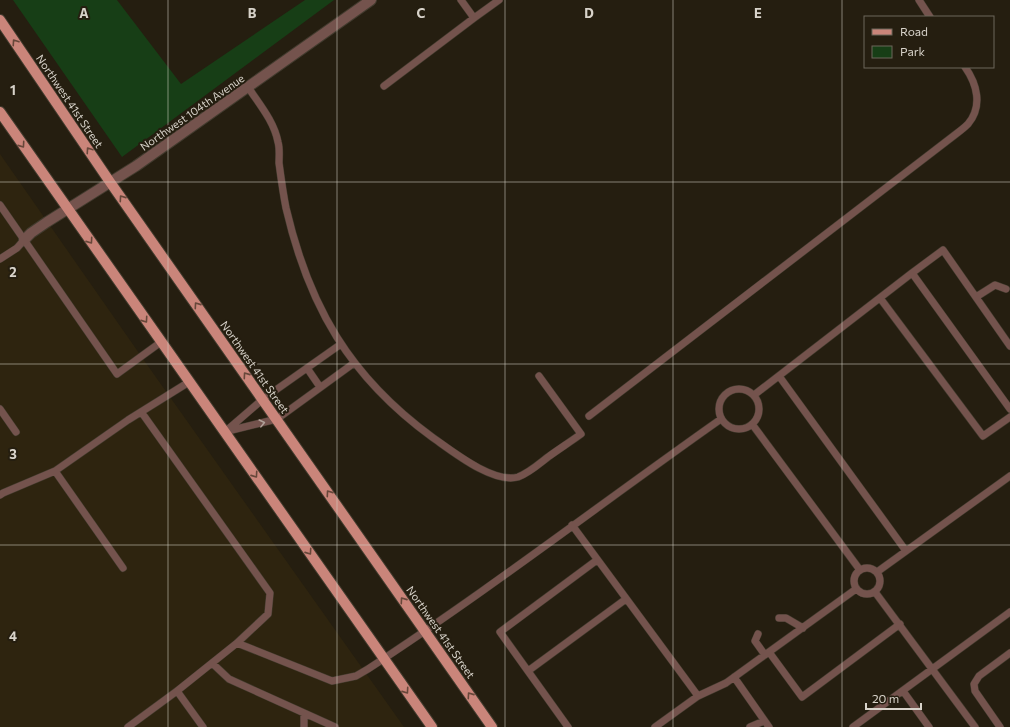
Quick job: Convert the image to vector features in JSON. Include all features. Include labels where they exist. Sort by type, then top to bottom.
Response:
[{"type":"main road","name":"Northwest 41st Street","points":[[0,20],[110,182],[492,727]]},
{"type":"main road","points":[[0,112],[432,727]]},
{"type":"street","name":"Northwest 104th Avenue","points":[[24,240],[31,233],[67,209],[136,166],[371,0]]},
{"type":"lane","points":[[461,0],[474,18]]},
{"type":"lane","points":[[384,86],[499,0]]},
{"type":"lane","points":[[919,0],[929,16]]},
{"type":"lane","points":[[589,416],[956,134],[968,123],[976,107],[977,91],[972,76],[967,68]]},
{"type":"lane","points":[[248,87],[273,127],[278,143],[284,200],[296,247],[315,296],[341,344],[354,363],[387,400],[425,432],[476,466],[497,476],[506,478],[518,477],[528,472],[581,434],[539,376]]},
{"type":"lane","points":[[0,205],[117,374],[161,342]]},
{"type":"lane","points":[[0,259],[17,248],[24,240]]},
{"type":"lane","points":[[754,395],[943,250],[976,297],[1007,335],[1010,346]]},
{"type":"lane","points":[[912,273],[1010,409]]},
{"type":"lane","points":[[976,297],[995,285],[1006,289]]},
{"type":"lane","points":[[880,298],[983,436],[1010,417]]},
{"type":"lane","points":[[224,432],[263,399],[341,344]]},
{"type":"lane","points":[[224,432],[277,419],[354,363]]},
{"type":"lane","points":[[307,368],[320,387]]},
{"type":"lane","points":[[778,376],[906,551]]},
{"type":"lane","points":[[0,495],[55,471],[128,420],[142,413],[189,382]]},
{"type":"lane","points":[[738,389],[749,391],[754,395],[759,404],[756,420],[744,428],[736,429],[728,426],[719,414],[720,402],[727,393],[738,389]]},
{"type":"lane","points":[[0,409],[16,432]]},
{"type":"lane","points":[[128,727],[177,691],[237,643],[268,614],[270,593],[142,413]]},
{"type":"lane","points":[[237,643],[332,681],[356,676],[426,632],[572,525],[722,419]]},
{"type":"lane","points":[[752,424],[860,570]]},
{"type":"lane","points":[[55,471],[123,568]]},
{"type":"lane","points":[[877,572],[1010,476]]},
{"type":"lane","points":[[572,525],[698,696]]},
{"type":"lane","points":[[568,727],[500,632],[597,560]]},
{"type":"lane","points":[[871,568],[877,572],[881,580],[878,589],[875,592],[872,594],[865,594],[856,589],[854,578],[857,572],[871,568]]},
{"type":"lane","points":[[655,727],[698,696],[718,688],[856,589]]},
{"type":"lane","points":[[875,592],[975,727]]},
{"type":"lane","points":[[528,671],[626,599]]},
{"type":"lane","points":[[853,727],[1010,612]]},
{"type":"lane","points":[[779,618],[786,618],[803,628]]},
{"type":"lane","points":[[758,634],[755,641],[802,697],[900,624]]},
{"type":"lane","points":[[1000,727],[975,691],[974,684],[979,676],[1010,653]]},
{"type":"lane","points":[[212,663],[229,679],[335,727]]},
{"type":"lane","points":[[734,677],[766,724],[750,727]]},
{"type":"lane","points":[[177,691],[203,727]]},
{"type":"lane","points":[[903,691],[929,727]]},
{"type":"lane","points":[[304,713],[304,727]]},
{"type":"shaded area","points":[[0,154],[148,366],[404,727],[0,727]]},
{"type":"green space","points":[[13,0],[117,0],[181,84],[305,0],[334,0],[122,157]]}]
